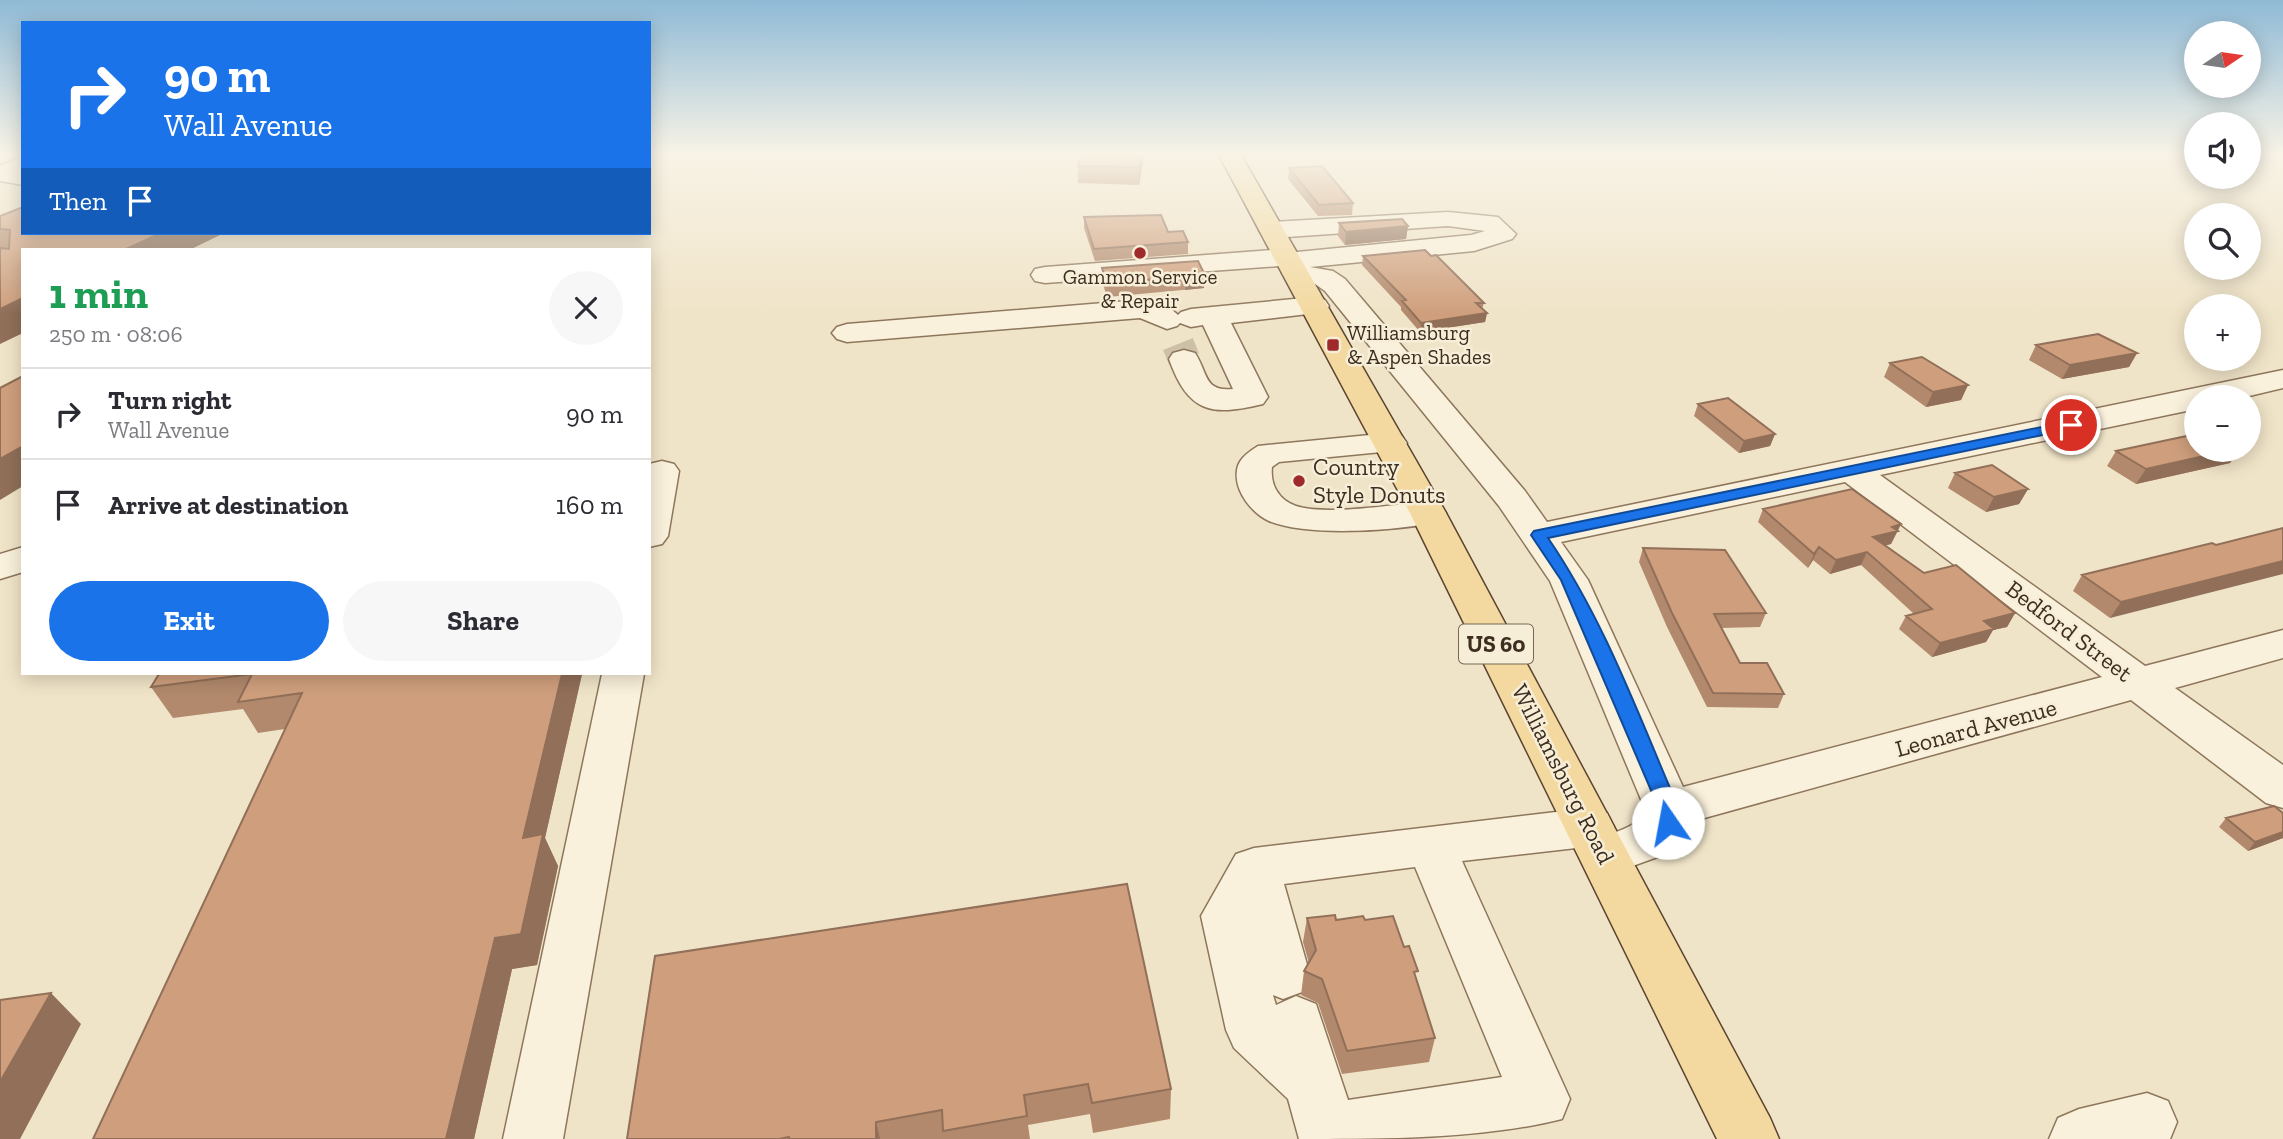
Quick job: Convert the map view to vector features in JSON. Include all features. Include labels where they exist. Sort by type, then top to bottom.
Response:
[{"type":"main road","name":"Williamsburg Road","points":[[1260,208],[1428,513],[1749,1139]]},
{"type":"street","points":[[1045,275],[1292,266],[1474,243],[1503,234],[1489,222],[1448,219],[1292,266],[1176,341]]},
{"type":"street","points":[[1254,868],[1430,845],[1597,842],[1660,834],[1668,823],[1669,809],[1569,580],[1539,535],[1335,285],[1324,277],[1292,266]]},
{"type":"street","points":[[847,334],[1140,309],[1160,314],[1176,341],[1196,390],[1206,399],[1220,401],[1252,397],[1213,316]]},
{"type":"street","points":[[2257,385],[2283,379]]},
{"type":"street","points":[[1539,535],[1854,472],[2184,402]]},
{"type":"street","points":[[1390,443],[1270,453],[1255,463],[1254,482],[1268,504],[1291,516],[1321,518],[1428,513]]},
{"type":"street","points":[[651,526],[662,471]]},
{"type":"street","name":"Bedford Street","points":[[1854,472],[2283,790]]},
{"type":"street","name":"Leonard Avenue","points":[[1669,809],[2283,644]]},
{"type":"street","points":[[533,1139],[623,675]]},
{"type":"street","points":[[1323,1118],[1541,1099],[1430,845]]},
{"type":"street","points":[[1254,868],[1323,1118]]},
{"type":"street","points":[[1254,868],[1227,916],[1254,1030],[1323,1118]]},
{"type":"street","points":[[2079,1139],[2147,1122]]},
{"type":"building","points":[[21,208],[21,235],[157,235],[128,248],[21,248],[21,299],[0,309],[0,248],[9,249],[10,230],[0,229],[0,216]]},
{"type":"building","points":[[1161,215],[1168,232],[1183,231],[1188,242],[1094,249],[1084,217]]},
{"type":"building","points":[[1402,219],[1408,226],[1346,232],[1339,223]]},
{"type":"building","points":[[1425,250],[1431,256],[1436,255],[1484,303],[1476,303],[1487,313],[1421,323],[1402,301],[1406,300],[1363,256]]},
{"type":"building","points":[[1198,261],[1205,275],[1107,283],[1102,268]]},
{"type":"building","points":[[2098,334],[2137,353],[2070,365],[2036,345]]},
{"type":"building","points":[[1922,357],[1968,385],[1933,392],[1890,363]]},
{"type":"building","points":[[21,377],[21,447],[0,459],[0,388]]},
{"type":"building","points":[[1728,398],[1775,434],[1744,441],[1698,404]]},
{"type":"building","points":[[2184,437],[2184,461],[2146,469],[2116,451]]},
{"type":"building","points":[[1992,465],[2028,489],[1994,497],[1955,473]]},
{"type":"building","points":[[1852,489],[1901,524],[1892,527],[1898,531],[1873,537],[1924,573],[1956,565],[2015,613],[1984,621],[1994,629],[1940,643],[1906,616],[1932,609],[1867,552],[1836,560],[1819,547],[1814,554],[1763,509]]},
{"type":"building","points":[[2283,528],[2283,561],[2121,602],[2082,575],[2212,543],[2216,545]]},
{"type":"building","points":[[1643,548],[1725,550],[1766,613],[1714,614],[1740,663],[1767,663],[1784,694],[1713,693],[1672,613]]},
{"type":"building","points":[[158,675],[244,675],[151,687]]},
{"type":"building","points":[[252,675],[562,675],[523,838],[543,834],[521,934],[495,938],[446,1139],[93,1139],[302,693],[238,702]]},
{"type":"building","points":[[2274,806],[2283,813],[2283,832],[2255,842],[2226,818]]},
{"type":"building","points":[[1127,884],[1171,1089],[1092,1103],[1088,1084],[1024,1095],[1027,1116],[943,1131],[942,1110],[876,1122],[876,1139],[627,1139],[655,956]]},
{"type":"building","points":[[1335,915],[1336,920],[1363,916],[1365,920],[1393,916],[1404,947],[1409,946],[1418,971],[1414,972],[1435,1038],[1347,1051],[1322,979],[1304,971],[1316,950],[1307,918]]},
{"type":"building","points":[[51,993],[0,1082],[0,1000]]},
{"type":"tunnel","points":[[1178,344],[1184,359]]},
{"type":"place","name":"Gammon Service & Repair","points":[[1140,253]]},
{"type":"place","name":"Williamsburg & Aspen Shades","points":[[1333,345]]},
{"type":"place","name":"Country Style Donuts","points":[[1299,481]]},
{"type":"route","points":[[1668,823],[1669,809],[1594,633],[1569,580],[1539,535],[1787,486],[2071,425]]}]
